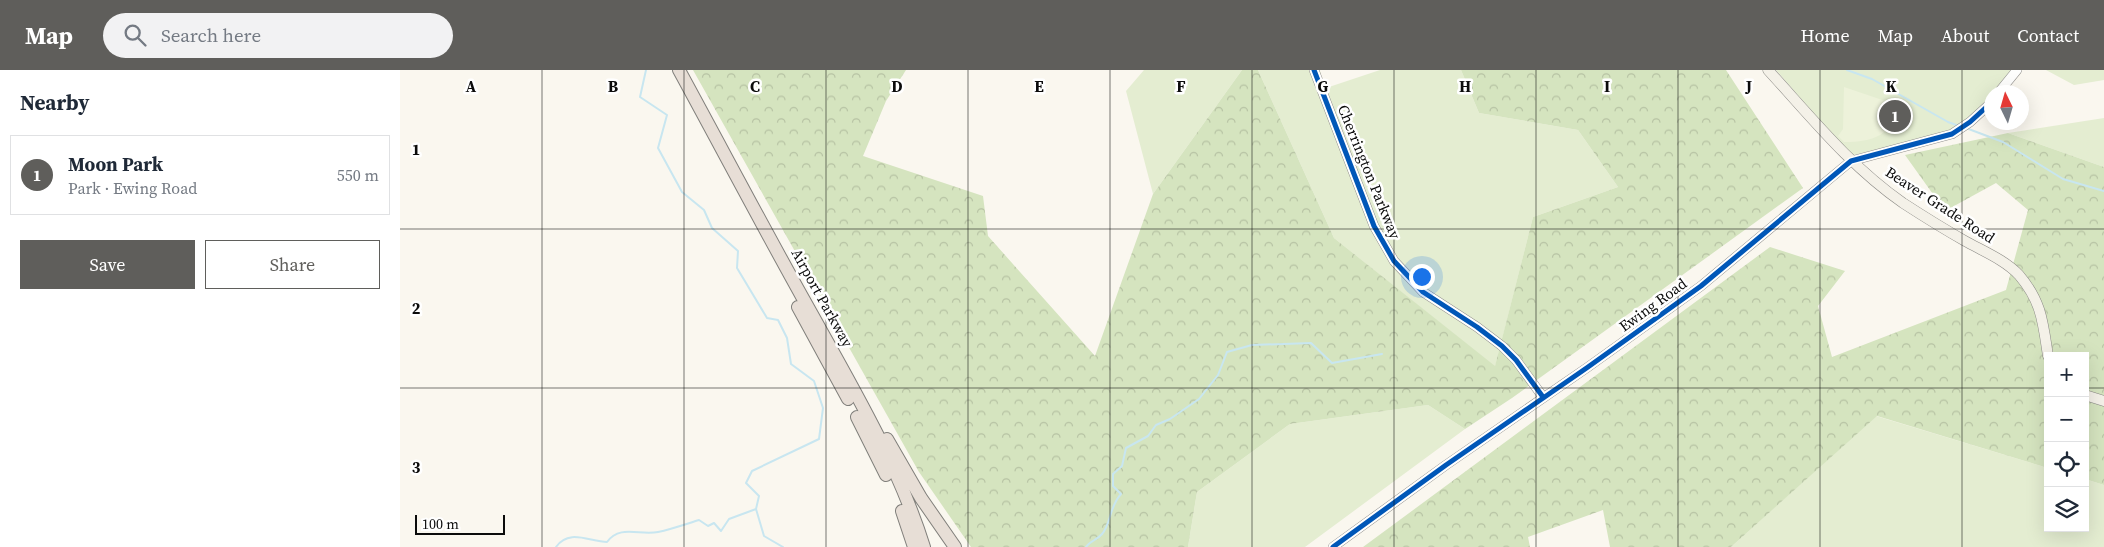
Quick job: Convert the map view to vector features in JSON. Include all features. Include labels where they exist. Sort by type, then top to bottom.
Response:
[{"type":"highway","name":"Airport Parkway","points":[[670,70],[854,411],[894,490],[914,547]]},
{"type":"highway","name":"Airport Parkway","points":[[679,70],[883,446],[924,547]]},
{"type":"highway","points":[[828,342],[921,498],[956,547]]},
{"type":"main road","name":"Beaver Grade Road","points":[[1768,70],[1851,162],[1903,202],[2004,263],[2017,274],[2038,302],[2044,320],[2048,352]]},
{"type":"main road","points":[[2089,396],[2104,401]]},
{"type":"street","name":"Cherrington Parkway","points":[[1314,70],[1374,226],[1394,261],[1423,292],[1502,346],[1516,360],[1543,397]]},
{"type":"street","points":[[2005,85],[2017,70]]},
{"type":"street","name":"Ewing Road","points":[[1333,547],[1701,286],[1851,162],[1952,134],[1970,122],[1984,109]]},
{"type":"green space","points":[[693,70],[906,70],[886,101],[863,156],[983,196],[988,236],[1095,356],[1153,194],[1242,70],[1258,70],[1334,238],[1495,366],[1533,217],[1618,187],[1578,130],[1479,113],[1461,70],[1726,70],[1803,188],[1512,398],[1465,429],[1428,405],[1290,424],[1197,492],[1188,547],[971,547],[919,472]]},
{"type":"green space","points":[[1144,70],[1242,70],[1153,194],[1126,91]]},
{"type":"green space","points":[[1258,70],[1320,70],[1323,89],[1380,70],[1461,70],[1479,113],[1578,130],[1618,187],[1533,217],[1495,367],[1334,238]]},
{"type":"green space","points":[[1776,70],[2018,70],[2005,85],[1984,85],[1984,108],[1962,126],[1937,135],[1850,156]]},
{"type":"green space","points":[[2046,70],[2104,70],[2104,80],[2074,85]]},
{"type":"green space","points":[[1844,87],[1900,106],[1892,124],[1886,131],[1864,141],[1844,142],[1838,136],[1843,129]]},
{"type":"green space","points":[[2104,118],[2104,167],[2008,133]]},
{"type":"green space","points":[[2008,133],[2104,167],[2104,485],[2089,480],[2089,352],[2044,352],[2044,467],[1877,416],[1731,547],[1610,547],[1603,510],[1528,537],[1530,547],[1363,547],[1770,247],[1845,271],[1818,306],[1832,357],[2006,290],[2028,210],[1996,183],[1945,211],[1905,155]]},
{"type":"green space","points":[[1428,405],[1465,429],[1305,547],[1188,547],[1197,492],[1290,424]]},
{"type":"green space","points":[[1876,416],[2044,467],[2044,532],[2089,532],[2089,480],[2104,485],[2104,547],[1731,547]]},
{"type":"waterway","points":[[646,70],[640,97],[667,115],[658,148],[682,192],[704,210],[712,228],[738,251],[737,268],[767,318],[778,320],[787,338],[791,364],[814,381],[823,408],[819,439],[752,471],[746,483],[759,496],[756,509],[764,536],[783,547]]},
{"type":"waterway","points":[[1847,70],[1872,79],[1948,122],[1959,126]]},
{"type":"waterway","points":[[1966,128],[2003,142],[2063,179],[2104,191]]},
{"type":"waterway","points":[[1086,547],[1105,530],[1114,504],[1121,494],[1113,486],[1113,474],[1122,466],[1126,448],[1148,436],[1156,425],[1170,419],[1199,399],[1218,375],[1227,352],[1252,345],[1311,343],[1332,363],[1382,354]]},
{"type":"waterway","points":[[556,547],[567,538],[580,537],[607,542],[618,533],[658,532],[699,520],[708,526],[714,523],[721,531],[729,519],[756,509]]},
{"type":"cycle path","points":[[1314,70],[1374,226],[1394,261],[1423,292],[1477,327],[1502,346],[1516,360],[1543,397]]},
{"type":"cycle path","points":[[1333,547],[1446,465],[1701,286],[1851,161],[1952,134],[1970,122],[1984,109]]},
{"type":"place","name":"Moon Park","points":[[1895,116]]}]
